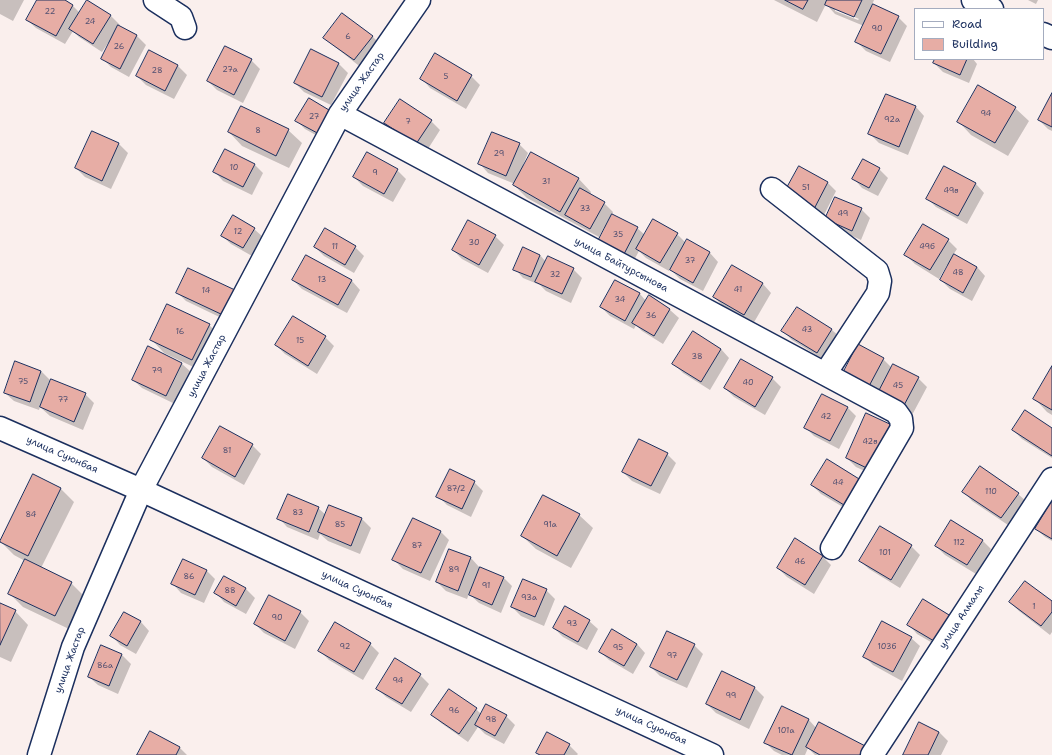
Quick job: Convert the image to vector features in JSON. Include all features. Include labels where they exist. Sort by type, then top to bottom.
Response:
[{"type":"street","points":[[155,0],[181,17],[185,28]]},
{"type":"street","name":"улица Жастар","points":[[39,755],[72,647],[142,490],[340,114],[419,0]]},
{"type":"street","points":[[973,0],[990,8]]},
{"type":"street","name":"улица Байтурсынова","points":[[340,114],[896,412],[901,418],[902,428],[832,548]]},
{"type":"street","points":[[772,189],[877,271],[880,281],[878,293],[825,374]]},
{"type":"street","name":"улица Суюнбая","points":[[0,428],[142,490],[712,755]]},
{"type":"street","name":"улица Алмалы","points":[[872,755],[1052,479]]},
{"type":"building","points":[[37,0],[65,0],[73,5],[56,36],[26,20]]},
{"type":"building","points":[[87,0],[111,15],[93,44],[69,29]]},
{"type":"building","points":[[785,0],[808,0],[803,9]]},
{"type":"building","points":[[827,0],[862,0],[854,17],[825,5]]},
{"type":"building","points":[[873,4],[899,16],[881,54],[855,42]]},
{"type":"building","points":[[342,13],[373,36],[354,60],[323,38]]},
{"type":"building","points":[[118,25],[137,35],[120,69],[101,59]]},
{"type":"building","points":[[225,46],[252,59],[234,95],[207,81]]},
{"type":"building","points":[[311,49],[339,63],[322,97],[294,83]]},
{"type":"building","points":[[149,50],[178,65],[165,91],[136,76]]},
{"type":"building","points":[[435,53],[472,75],[457,101],[420,79]]},
{"type":"building","points":[[934,60],[967,60],[960,75],[933,63]]},
{"type":"building","points":[[978,85],[1016,107],[995,143],[957,122]]},
{"type":"building","points":[[1052,93],[1052,127],[1038,120]]},
{"type":"building","points":[[886,94],[916,106],[899,147],[868,134]]},
{"type":"building","points":[[309,98],[334,113],[321,135],[295,121]]},
{"type":"building","points":[[400,99],[432,120],[416,144],[384,123]]},
{"type":"building","points":[[241,106],[289,129],[276,156],[228,132]]},
{"type":"building","points":[[92,131],[119,143],[102,181],[75,168]]},
{"type":"building","points":[[492,132],[520,143],[506,176],[478,164]]},
{"type":"building","points":[[225,149],[255,164],[243,187],[213,172]]},
{"type":"building","points":[[367,152],[398,169],[384,194],[353,177]]},
{"type":"building","points":[[531,152],[579,178],[560,212],[513,185]]},
{"type":"building","points":[[863,159],[880,168],[869,188],[852,179]]},
{"type":"building","points":[[799,166],[828,182],[813,211],[783,195]]},
{"type":"building","points":[[944,166],[976,183],[958,216],[926,199]]},
{"type":"building","points":[[580,188],[605,202],[590,229],[565,215]]},
{"type":"building","points":[[835,197],[862,208],[852,231],[825,219]]},
{"type":"building","points":[[612,214],[638,227],[623,256],[597,243]]},
{"type":"building","points":[[233,215],[255,228],[243,248],[221,236]]},
{"type":"building","points":[[653,219],[678,233],[660,263],[636,249]]},
{"type":"building","points":[[468,220],[496,235],[479,265],[452,250]]},
{"type":"building","points":[[923,224],[949,239],[930,270],[904,255]]},
{"type":"building","points":[[325,228],[356,246],[345,265],[314,247]]},
{"type":"building","points":[[687,239],[710,252],[693,283],[670,270]]},
{"type":"building","points":[[523,247],[540,255],[531,277],[513,270]]},
{"type":"building","points":[[954,254],[977,267],[963,293],[940,280]]},
{"type":"building","points":[[306,255],[352,280],[338,305],[292,280]]},
{"type":"building","points":[[548,256],[574,268],[562,294],[535,282]]},
{"type":"building","points":[[732,265],[763,283],[744,315],[713,297]]},
{"type":"building","points":[[188,268],[235,290],[223,315],[176,293]]},
{"type":"building","points":[[615,280],[640,293],[625,321],[600,307]]},
{"type":"building","points":[[649,295],[670,309],[654,336],[632,323]]},
{"type":"building","points":[[167,304],[210,324],[192,360],[150,340]]},
{"type":"building","points":[[797,307],[832,329],[817,353],[781,331]]},
{"type":"building","points":[[293,316],[326,336],[308,366],[275,345]]},
{"type":"building","points":[[693,331],[721,349],[701,382],[672,364]]},
{"type":"building","points":[[858,344],[884,358],[868,388],[842,375]]},
{"type":"building","points":[[148,346],[182,363],[166,396],[132,380]]},
{"type":"building","points":[[741,359],[773,377],[755,407],[724,388]]},
{"type":"building","points":[[15,361],[41,371],[30,402],[4,393]]},
{"type":"building","points":[[893,364],[919,377],[902,409],[877,395]]},
{"type":"building","points":[[1052,366],[1052,410],[1033,399]]},
{"type":"building","points":[[51,379],[86,393],[74,422],[40,407]]},
{"type":"building","points":[[822,394],[848,407],[830,441],[804,428]]},
{"type":"building","points":[[1025,410],[1052,428],[1052,456],[1012,430]]},
{"type":"building","points":[[866,413],[894,426],[873,471],[846,458]]},
{"type":"building","points":[[220,426],[253,444],[235,477],[202,458]]},
{"type":"building","points":[[639,439],[668,453],[651,486],[622,472]]},
{"type":"building","points":[[827,459],[864,482],[849,508],[811,485]]},
{"type":"building","points":[[980,466],[1019,493],[1001,518],[962,492]]},
{"type":"building","points":[[450,469],[475,481],[462,509],[436,497]]},
{"type":"building","points":[[33,474],[61,488],[28,556],[0,541]]},
{"type":"building","points":[[288,494],[319,507],[309,532],[277,519]]},
{"type":"building","points":[[543,495],[580,514],[557,556],[521,536]]},
{"type":"building","points":[[1052,500],[1052,539],[1035,529]]},
{"type":"building","points":[[329,505],[362,518],[351,546],[318,532]]},
{"type":"building","points":[[413,518],[441,531],[421,573],[392,560]]},
{"type":"building","points":[[951,520],[983,540],[967,565],[935,546]]},
{"type":"building","points":[[880,526],[912,545],[891,580],[859,561]]},
{"type":"building","points":[[795,538],[823,556],[805,585],[777,568]]},
{"type":"building","points":[[449,549],[471,557],[458,591],[436,582]]},
{"type":"building","points":[[25,559],[72,582],[55,616],[8,594]]},
{"type":"building","points":[[183,559],[207,570],[195,595],[171,584]]},
{"type":"building","points":[[480,567],[504,577],[492,605],[469,595]]},
{"type":"building","points":[[224,576],[246,588],[236,606],[214,593]]},
{"type":"building","points":[[523,579],[547,589],[535,617],[511,607]]},
{"type":"building","points":[[1025,581],[1052,601],[1052,612],[1041,626],[1009,602]]},
{"type":"building","points":[[269,595],[301,611],[285,641],[254,624]]},
{"type":"building","points":[[923,599],[954,618],[939,644],[907,625]]},
{"type":"building","points":[[0,603],[16,610],[0,645]]},
{"type":"building","points":[[565,606],[590,620],[578,642],[553,628]]},
{"type":"building","points":[[124,612],[141,621],[127,646],[110,636]]},
{"type":"building","points":[[882,621],[912,637],[893,672],[863,657]]},
{"type":"building","points":[[335,622],[371,643],[354,672],[318,651]]},
{"type":"building","points":[[612,629],[637,644],[624,666],[599,652]]},
{"type":"building","points":[[667,631],[695,644],[677,680],[650,667]]},
{"type":"building","points":[[101,645],[122,654],[109,686],[88,677]]},
{"type":"building","points":[[395,658],[421,674],[402,704],[376,689]]},
{"type":"building","points":[[722,671],[755,687],[740,720],[706,704]]},
{"type":"building","points":[[449,689],[477,708],[459,734],[431,715]]},
{"type":"building","points":[[486,704],[507,715],[495,736],[475,725]]},
{"type":"building","points":[[782,706],[809,719],[792,755],[764,743]]},
{"type":"building","points":[[819,722],[871,749],[868,755],[820,755],[806,747]]},
{"type":"building","points":[[919,722],[939,732],[928,755],[903,755]]},
{"type":"building","points":[[150,731],[180,747],[176,755],[137,755]]},
{"type":"building","points":[[547,732],[570,744],[564,755],[540,755],[536,753]]}]
